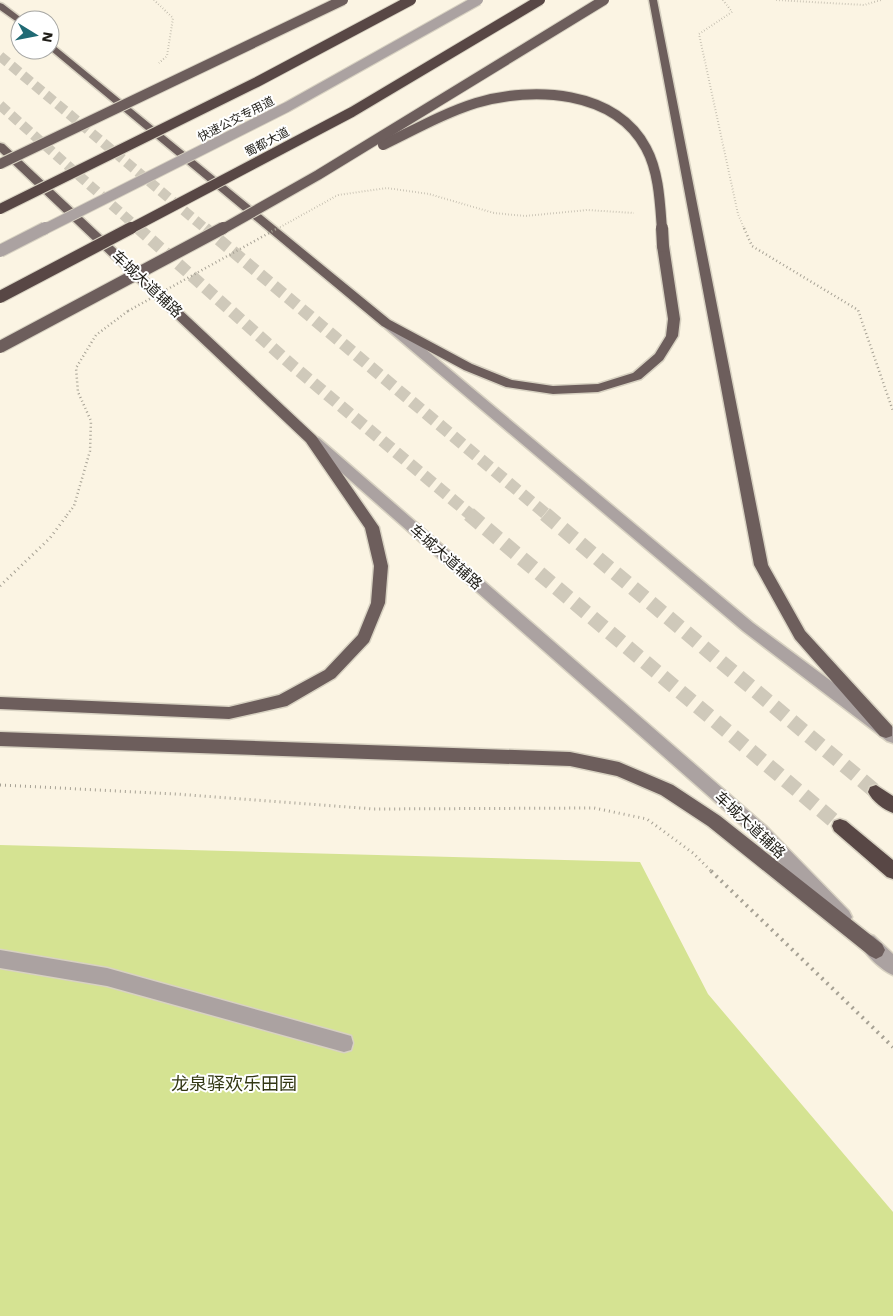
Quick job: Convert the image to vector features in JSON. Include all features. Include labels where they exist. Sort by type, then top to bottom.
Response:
[{"type":"highway","points":[[0,209],[257,82],[411,0]]},
{"type":"highway","name":"蜀都大道","points":[[0,297],[352,112],[540,0]]},
{"type":"highway","points":[[876,792],[893,806]]},
{"type":"highway","points":[[840,826],[893,870]]},
{"type":"main road","points":[[1,0],[10,10]]},
{"type":"main road","points":[[311,16],[333,0]]},
{"type":"main road","points":[[0,164],[343,0]]},
{"type":"main road","points":[[0,347],[192,246],[318,175],[604,0]]},
{"type":"main road","points":[[653,0],[761,565],[800,635],[890,734]]},
{"type":"main road","points":[[60,53],[386,323],[468,367],[510,384],[553,390],[598,388],[637,376],[659,357],[672,336],[674,319],[654,167],[646,147],[634,128],[611,111],[584,101],[550,95],[521,94],[486,100],[444,117],[318,175]]},
{"type":"main road","name":"车城大道辅路","points":[[0,146],[311,438]]},
{"type":"main road","points":[[0,703],[229,713],[282,701],[330,674],[364,638],[378,603],[381,566],[372,527],[311,438]]},
{"type":"main road","points":[[0,739],[570,759],[619,768],[667,790],[714,821],[876,950]]},
{"type":"street","name":"快速公交专用道","points":[[0,251],[287,107],[478,0]]},
{"type":"street","points":[[386,323],[748,627],[890,734]]},
{"type":"street","name":"车城大道辅路","points":[[311,438],[761,832],[893,966]]},
{"type":"street","points":[[0,958],[107,977],[344,1043]]},
{"type":"path","points":[[154,0],[174,18],[167,56],[156,66]]},
{"type":"path","points":[[723,0],[732,12],[699,34],[738,214],[752,246],[858,310],[893,411]]},
{"type":"path","points":[[776,0],[864,5],[880,0]]},
{"type":"path","points":[[0,586],[50,538],[74,506],[90,451],[91,420],[78,392],[76,368],[96,335],[128,312],[338,195],[387,188],[429,194],[494,213],[510,215],[525,216],[587,210],[634,213]]},
{"type":"path","points":[[0,785],[176,794],[374,809],[594,808],[647,819],[693,853],[893,1047]]},
{"type":"green space","name":"龙泉驿欢乐田园","points":[[0,845],[640,862],[708,994],[893,1212],[893,1316],[0,1316]]},
{"type":"tunnel","points":[[0,56],[207,230]]},
{"type":"tunnel","points":[[0,105],[140,230]]},
{"type":"tunnel","points":[[138,228],[293,366],[471,515]]},
{"type":"tunnel","points":[[205,228],[547,515]]},
{"type":"tunnel","points":[[469,514],[840,826]]},
{"type":"tunnel","points":[[545,514],[876,792]]}]
